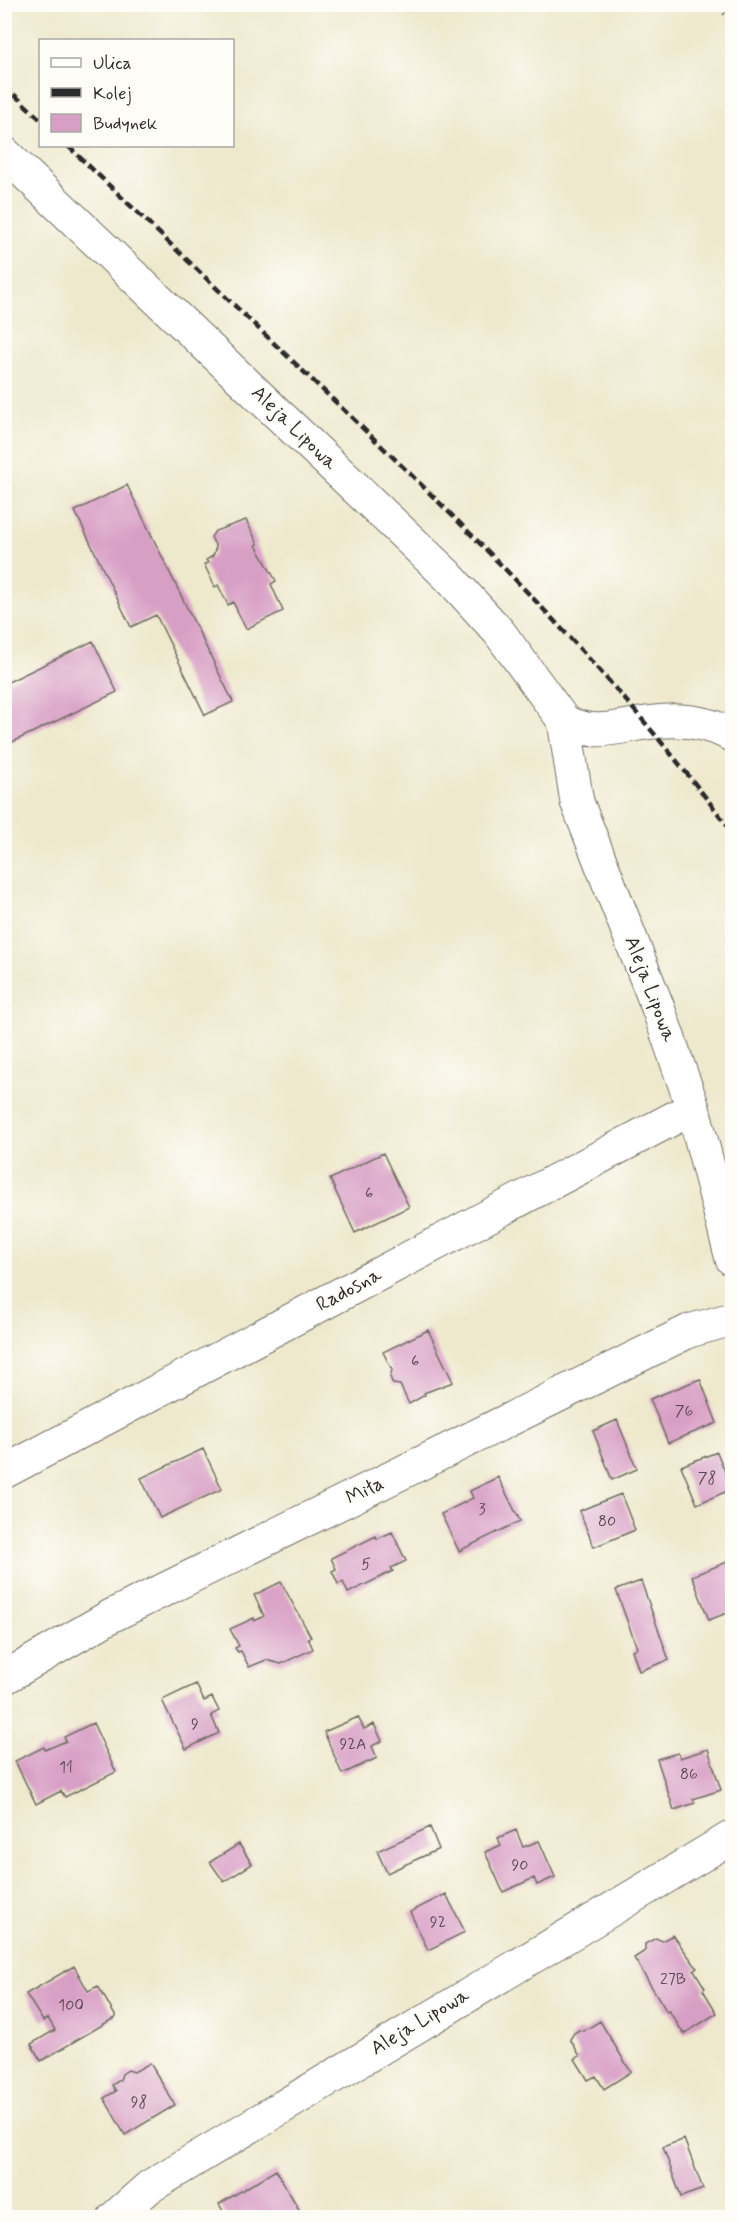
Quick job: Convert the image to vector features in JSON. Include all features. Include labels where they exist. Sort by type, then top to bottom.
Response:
[{"type":"street","name":"Aleja Lipowa","points":[[4,153],[447,575],[499,632],[564,721],[577,802],[658,1008],[693,1108],[732,1259]]},
{"type":"street","points":[[564,721],[576,728],[597,730],[655,722],[695,722],[732,735]]},
{"type":"street","name":"Radosna","points":[[4,1472],[693,1108]]},
{"type":"street","name":"Miła","points":[[4,1678],[111,1616],[689,1331],[732,1318]]},
{"type":"street","name":"Aleja Lipowa","points":[[114,2217],[149,2187],[732,1837]]},
{"type":"path","points":[[716,4],[732,23]]},
{"type":"building","points":[[127,485],[233,702],[205,715],[156,615],[131,627],[75,511]]},
{"type":"building","points":[[246,520],[258,544],[256,545],[276,581],[271,584],[283,611],[246,629],[233,602],[228,605],[218,585],[215,587],[204,564],[208,563],[206,560],[213,556],[216,547],[211,537],[215,531]]},
{"type":"building","points":[[93,641],[117,692],[4,746],[4,684]]},
{"type":"building","points":[[383,1153],[409,1207],[355,1233],[330,1179]]},
{"type":"building","points":[[428,1330],[453,1382],[424,1393],[425,1395],[409,1404],[400,1385],[393,1384],[390,1377],[392,1370],[383,1352]]},
{"type":"building","points":[[700,1379],[717,1423],[668,1443],[650,1399]]},
{"type":"building","points":[[617,1420],[637,1469],[612,1480],[593,1431]]},
{"type":"building","points":[[203,1449],[222,1489],[160,1518],[141,1478]]},
{"type":"building","points":[[717,1452],[732,1489],[697,1504],[681,1466]]},
{"type":"building","points":[[498,1477],[520,1521],[459,1551],[441,1514],[473,1498],[470,1491]]},
{"type":"building","points":[[621,1494],[635,1530],[594,1547],[579,1511]]},
{"type":"building","points":[[392,1532],[406,1561],[391,1568],[393,1571],[348,1593],[343,1582],[338,1584],[332,1571],[336,1569],[331,1558],[376,1536],[377,1539]]},
{"type":"building","points":[[732,1560],[732,1611],[709,1620],[692,1576]]},
{"type":"building","points":[[641,1581],[669,1660],[639,1671],[632,1650],[637,1648],[616,1590]]},
{"type":"building","points":[[281,1582],[311,1637],[308,1638],[313,1649],[281,1664],[266,1660],[249,1667],[241,1651],[238,1652],[235,1648],[239,1646],[230,1629],[264,1616],[254,1595]]},
{"type":"building","points":[[196,1684],[204,1701],[212,1697],[219,1711],[211,1715],[219,1733],[186,1749],[162,1700]]},
{"type":"building","points":[[358,1717],[364,1729],[374,1724],[382,1741],[372,1746],[377,1758],[342,1774],[324,1732]]},
{"type":"building","points":[[93,1723],[116,1772],[65,1797],[61,1791],[36,1804],[15,1761],[44,1747],[45,1750],[66,1741],[64,1737]]},
{"type":"building","points":[[708,1749],[721,1790],[693,1799],[695,1803],[674,1810],[657,1759],[678,1753],[680,1758]]},
{"type":"building","points":[[430,1827],[439,1849],[387,1873],[377,1851]]},
{"type":"building","points":[[516,1830],[523,1847],[539,1841],[555,1877],[537,1885],[534,1878],[503,1892],[485,1852],[501,1845],[498,1838]]},
{"type":"building","points":[[239,1844],[252,1864],[224,1882],[210,1862]]},
{"type":"building","points":[[446,1894],[465,1932],[428,1950],[410,1912]]},
{"type":"building","points":[[673,1935],[697,1968],[694,1970],[717,2013],[684,2034],[669,2011],[667,2012],[634,1958],[645,1951],[645,1944],[656,1938],[662,1941]]},
{"type":"building","points":[[74,1966],[88,1991],[98,1986],[116,2017],[41,2061],[31,2044],[55,2030],[48,2018],[43,2021],[26,1994]]},
{"type":"building","points":[[600,2021],[631,2072],[604,2089],[596,2076],[588,2080],[575,2059],[580,2056],[570,2039],[579,2030],[584,2031]]},
{"type":"building","points":[[150,2063],[175,2105],[125,2135],[104,2098],[116,2091],[112,2085],[120,2080],[122,2074],[128,2070],[134,2072]]},
{"type":"building","points":[[684,2139],[703,2189],[681,2197],[663,2147]]},
{"type":"building","points":[[276,2170],[304,2218],[227,2218],[219,2204]]},
{"type":"railway","points":[[4,85],[39,118]]},
{"type":"railway","points":[[69,147],[486,549],[589,658],[686,773],[732,832]]}]
